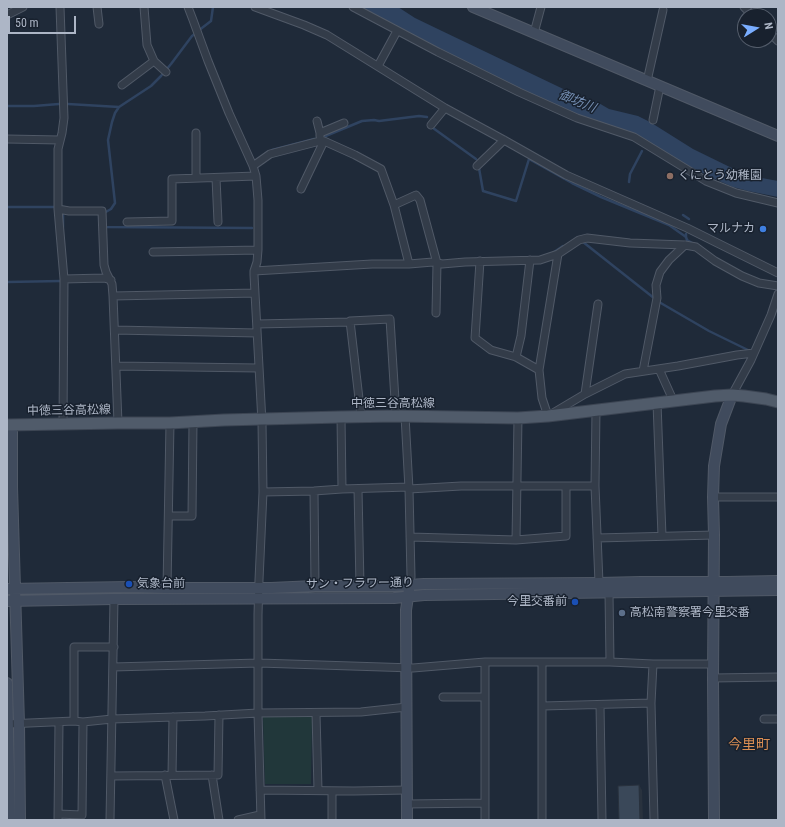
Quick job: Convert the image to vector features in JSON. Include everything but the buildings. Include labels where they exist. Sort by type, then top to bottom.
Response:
[{"type":"main road","name":"中徳三谷高松線","points":[[9,425],[170,423],[361,416],[518,418],[548,416],[673,400],[732,395],[778,402]]},
{"type":"street","points":[[7,15],[23,7]]},
{"type":"street","points":[[60,7],[64,118],[58,150],[58,209],[64,280],[63,424]]},
{"type":"street","points":[[97,7],[99,24]]},
{"type":"street","points":[[144,7],[147,45],[154,60],[166,72]]},
{"type":"street","points":[[188,7],[229,113],[253,166],[256,176],[258,200],[258,250],[257,262],[254,271],[258,368],[262,419],[263,492],[259,588],[258,713],[261,817],[238,820]]},
{"type":"street","points":[[255,7],[327,35],[445,108],[566,175],[676,223],[778,273]]},
{"type":"street","points":[[353,7],[519,92],[577,118],[634,137],[706,180],[736,193],[778,203]]},
{"type":"street","points":[[473,7],[778,136]]},
{"type":"street","points":[[534,33],[541,7]]},
{"type":"street","points":[[647,81],[663,10]]},
{"type":"street","points":[[378,66],[398,31]]},
{"type":"street","points":[[122,85],[154,60]]},
{"type":"street","points":[[653,120],[660,86]]},
{"type":"street","points":[[431,125],[445,108]]},
{"type":"street","points":[[301,189],[322,141],[317,121]]},
{"type":"street","points":[[320,133],[344,123]]},
{"type":"street","points":[[196,133],[196,178]]},
{"type":"street","points":[[7,139],[60,140]]},
{"type":"street","points":[[478,166],[504,140]]},
{"type":"street","points":[[253,166],[270,154],[322,141],[382,168],[394,205],[409,264]]},
{"type":"street","points":[[127,222],[172,221],[172,179],[256,176]]},
{"type":"street","points":[[216,178],[218,222]]},
{"type":"street","points":[[394,205],[416,195],[420,200],[438,263],[436,313]]},
{"type":"street","points":[[58,209],[69,211],[102,211],[104,265],[111,280],[113,296],[118,423]]},
{"type":"street","points":[[254,271],[372,264],[409,264],[433,262],[442,264],[480,261],[540,260],[558,254],[580,240],[587,238],[630,243],[685,245],[696,247],[715,261],[742,276],[759,282],[778,286]]},
{"type":"street","points":[[701,251],[712,240]]},
{"type":"street","points":[[643,371],[657,298],[656,285],[660,272],[669,260],[685,245]]},
{"type":"street","points":[[153,252],[258,250]]},
{"type":"street","points":[[558,254],[539,370],[542,398],[548,416],[585,394],[625,374],[754,353]]},
{"type":"street","points":[[516,357],[521,336],[530,260]]},
{"type":"street","points":[[480,261],[475,338],[491,350],[516,357],[539,370]]},
{"type":"street","points":[[64,280],[104,278],[111,280]]},
{"type":"street","points":[[113,296],[255,293]]},
{"type":"street","points":[[714,820],[714,466],[721,424],[732,395],[754,353],[771,315],[778,294]]},
{"type":"street","points":[[585,394],[598,304]]},
{"type":"street","points":[[257,324],[350,322],[390,319],[409,488],[411,577],[406,610],[407,820]]},
{"type":"street","points":[[350,322],[361,416]]},
{"type":"street","points":[[115,330],[257,333]]},
{"type":"street","points":[[116,366],[258,368]]},
{"type":"street","points":[[659,369],[673,400]]},
{"type":"street","points":[[657,403],[662,536]]},
{"type":"street","points":[[596,410],[595,486],[599,583]]},
{"type":"street","points":[[340,417],[342,489]]},
{"type":"street","points":[[516,540],[518,418]]},
{"type":"street","points":[[169,516],[192,516],[193,422]]},
{"type":"street","points":[[167,588],[170,423]]},
{"type":"street","points":[[9,425],[12,487],[11,601],[19,724],[20,820]]},
{"type":"street","points":[[263,492],[314,492],[342,489],[461,486],[595,486]]},
{"type":"street","points":[[410,538],[516,540],[566,536],[566,486]]},
{"type":"street","points":[[7,498],[12,487]]},
{"type":"street","points":[[358,489],[360,586]]},
{"type":"street","points":[[314,492],[316,586]]},
{"type":"street","points":[[713,497],[778,497]]},
{"type":"street","points":[[597,538],[714,535]]},
{"type":"street","points":[[714,587],[778,581]]},
{"type":"street","name":"サン・フラワー通り","points":[[11,601],[386,598],[424,595],[609,588],[640,582],[714,587]]},
{"type":"street","name":"サン・フラワー通り","points":[[11,589],[129,587],[259,588],[424,584],[599,583],[609,588]]},
{"type":"street","points":[[714,587],[778,590]]},
{"type":"street","points":[[609,588],[610,662]]},
{"type":"street","points":[[110,820],[114,599]]},
{"type":"street","points":[[74,721],[74,646],[114,648]]},
{"type":"street","points":[[113,667],[259,663],[406,668],[485,662],[713,664]]},
{"type":"street","points":[[485,662],[486,820]]},
{"type":"street","points":[[542,662],[542,820]]},
{"type":"street","points":[[653,664],[651,703],[654,820]]},
{"type":"street","points":[[713,678],[778,677]]},
{"type":"street","points":[[7,683],[10,820]]},
{"type":"street","points":[[443,697],[485,697]]},
{"type":"street","points":[[543,706],[651,703]]},
{"type":"street","points":[[600,705],[602,820]]},
{"type":"street","points":[[7,724],[74,721],[82,722],[112,719],[258,713],[361,712],[407,708]]},
{"type":"street","points":[[316,713],[318,790]]},
{"type":"street","points":[[111,776],[218,775],[219,715]]},
{"type":"street","points":[[173,717],[168,775],[174,820]]},
{"type":"street","points":[[764,719],[778,719]]},
{"type":"street","points":[[59,722],[58,817],[82,814],[82,722]]},
{"type":"street","points":[[212,775],[219,820]]},
{"type":"street","points":[[260,790],[407,790]]},
{"type":"street","points":[[332,791],[332,820]]},
{"type":"street","points":[[407,804],[485,803]]},
{"type":"green space","points":[[312,716],[311,784],[265,784],[263,717]]},
{"type":"water","name":"御坊川","points":[[361,7],[398,7],[415,18],[578,96],[597,102],[609,109],[638,116],[693,149],[738,171],[751,176],[778,181],[778,197],[733,187],[685,164],[622,130],[558,108],[408,34]]},
{"type":"waterway","points":[[198,31],[211,21],[213,7]]},
{"type":"waterway","points":[[104,213],[111,209],[115,203],[108,140],[115,113],[119,107],[151,86],[196,33]]},
{"type":"waterway","points":[[7,106],[59,104]]},
{"type":"waterway","points":[[68,104],[119,107]]},
{"type":"waterway","points":[[323,138],[362,121],[379,121],[419,116],[427,117]]},
{"type":"waterway","points":[[433,128],[476,159]]},
{"type":"waterway","points":[[272,150],[318,139]]},
{"type":"waterway","points":[[629,182],[630,174],[642,151]]},
{"type":"waterway","points":[[479,168],[483,191],[516,201],[529,159],[601,197],[669,225],[686,237],[686,234]]},
{"type":"waterway","points":[[7,207],[54,207]]},
{"type":"waterway","points":[[63,212],[63,227]]},
{"type":"waterway","points":[[683,215],[689,219]]},
{"type":"waterway","points":[[105,225],[105,227],[252,228]]},
{"type":"waterway","points":[[686,237],[687,240],[694,244]]},
{"type":"waterway","points":[[583,242],[659,302],[709,331],[750,351]]},
{"type":"waterway","points":[[554,252],[563,246]]},
{"type":"waterway","points":[[7,282],[61,281]]},
{"type":"place","name":"くにとう幼稚園","points":[[670,176]]},
{"type":"place","name":"マルナカ","points":[[763,229]]},
{"type":"place","name":"気象台前","points":[[129,584]]},
{"type":"place","name":"今里交番前","points":[[575,602]]},
{"type":"place","name":"高松南警察署今里交番","points":[[622,613]]},
{"type":"district","name":"今里町","points":[[749,745]]}]
